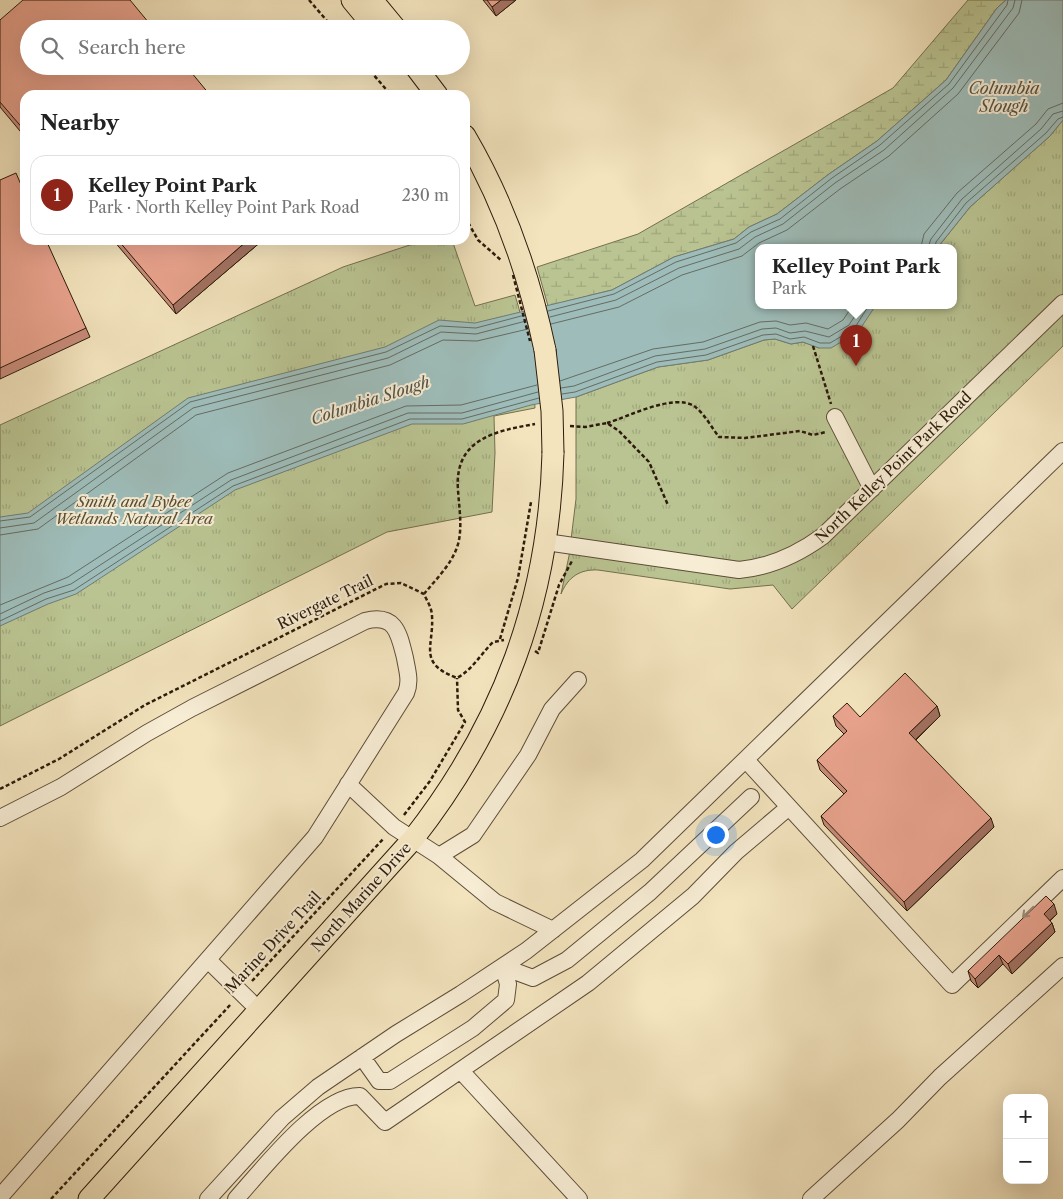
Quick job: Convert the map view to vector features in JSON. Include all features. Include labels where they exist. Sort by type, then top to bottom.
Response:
[{"type":"main road","points":[[352,0],[369,20]]},
{"type":"main road","points":[[372,0],[389,20]]},
{"type":"main road","points":[[422,75],[433,90]]},
{"type":"main road","name":"North Marine Drive","points":[[89,1199],[413,839],[454,784],[500,701],[521,645],[546,542],[553,453],[549,380],[543,340],[517,274],[504,213],[470,146]]},
{"type":"street","name":"North Kelley Point Park Road","points":[[546,542],[726,569],[758,568],[789,558],[824,536],[1063,303]]},
{"type":"street","points":[[838,423],[872,490]]},
{"type":"street","points":[[208,1199],[301,1101],[362,1057],[503,967],[642,860],[1063,451]]},
{"type":"street","points":[[0,818],[61,787],[147,733],[192,708],[365,621],[382,620],[392,625],[399,632],[409,684],[400,704],[315,837],[0,1197]]},
{"type":"street","points":[[439,856],[473,835],[528,755],[552,709],[578,680]]},
{"type":"street","points":[[746,760],[952,985],[1063,878]]},
{"type":"street","points":[[348,784],[394,827],[439,856],[495,902],[552,930]]},
{"type":"street","points":[[503,967],[533,978],[567,960],[650,892],[751,797]]},
{"type":"street","points":[[236,1199],[315,1114],[349,1096],[360,1096],[385,1122],[588,983],[693,896],[736,852],[789,807]]},
{"type":"street","points":[[208,960],[259,1010]]},
{"type":"street","points":[[811,1199],[898,1120],[946,1071],[1063,966]]},
{"type":"street","points":[[362,1057],[379,1081],[390,1081],[473,1028],[506,1000],[508,984],[503,967]]},
{"type":"street","points":[[461,1071],[579,1199]]},
{"type":"path","points":[[310,0],[327,20]]},
{"type":"path","points":[[374,75],[387,90]]},
{"type":"path","points":[[470,226],[478,240],[505,263]]},
{"type":"path","points":[[566,425],[575,428],[607,423],[652,406],[682,403],[694,406],[719,437],[745,438],[800,431],[814,435],[838,423],[813,346]]},
{"type":"path","points":[[533,496],[518,578],[500,639],[493,642],[474,666],[457,678],[436,667],[431,658],[429,643],[432,614],[424,594],[447,566],[459,542],[458,473],[467,451],[484,437],[496,431],[539,423]]},
{"type":"path","points":[[607,423],[619,431],[649,462],[668,505]]},
{"type":"path","name":"Rivergate Trail","points":[[0,790],[59,759],[144,705],[386,584],[401,583],[424,594]]},
{"type":"path","name":"Marine Drive Trail","points":[[51,1199],[394,827],[430,781],[465,722],[458,710],[457,678]]},
{"type":"green space","points":[[968,0],[1006,0],[997,8],[946,80],[877,141],[829,174],[777,214],[749,227],[734,239],[674,257],[612,290],[548,306],[537,267],[638,234],[893,88]]},
{"type":"green space","points":[[1063,120],[1063,346],[792,609],[773,585],[730,589],[598,570],[586,571],[575,575],[567,583],[561,594],[569,556],[576,499],[576,397],[658,367],[708,360],[764,340],[775,339],[791,344],[803,342],[819,348],[871,309],[957,309],[957,244],[940,244],[970,207],[1050,136]]},
{"type":"green space","name":"Smith and Bybee Wetlands Natural Area","points":[[410,245],[454,245],[475,306],[515,295],[526,336],[535,408],[494,416],[495,453],[492,512],[387,532],[0,726],[0,425],[343,267]]},
{"type":"water","name":"Columbia Slough","points":[[1006,0],[1063,0],[1063,120],[1050,136],[970,207],[940,244],[755,244],[755,309],[873,309],[858,332],[831,348],[819,348],[803,342],[791,344],[775,339],[764,340],[708,360],[658,367],[576,397],[531,405],[463,424],[412,424],[235,490],[76,594],[48,604],[0,626],[0,517],[28,513],[188,398],[385,347],[439,320],[475,323],[612,290],[674,257],[734,239],[749,227],[777,214],[829,174],[877,141],[946,80],[997,8]]},
{"type":"building","points":[[23,0],[130,0],[147,20],[20,20],[20,75],[193,75],[206,90],[20,90],[20,125],[0,102],[0,20]]},
{"type":"building","points":[[487,0],[501,0],[492,7]]},
{"type":"building","points":[[16,173],[20,182],[20,245],[48,245],[86,328],[0,368],[0,180]]},
{"type":"building","points":[[122,245],[242,245],[173,305]]},
{"type":"building","points":[[905,673],[937,706],[909,733],[991,818],[904,902],[821,816],[847,791],[817,760],[847,731],[833,716],[847,703],[860,717]]},
{"type":"building","points":[[1046,896],[1054,904],[1044,914],[1052,923],[1008,964],[999,955],[975,979],[968,971]]},
{"type":"place","name":"Kelley Point Park","points":[[856,366]]}]
